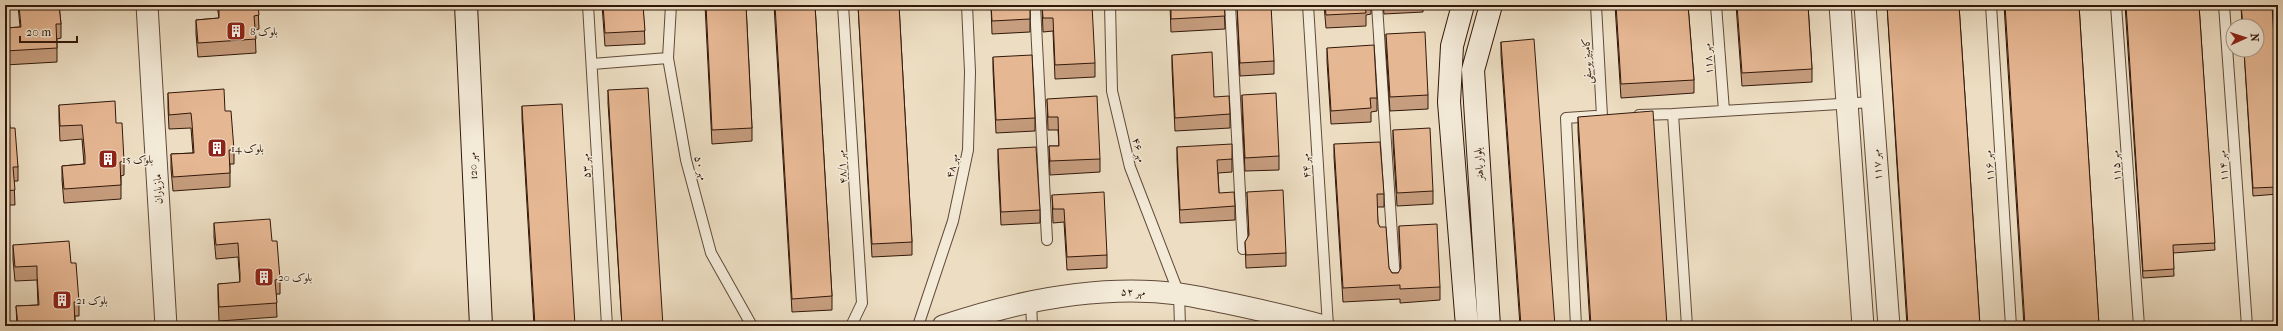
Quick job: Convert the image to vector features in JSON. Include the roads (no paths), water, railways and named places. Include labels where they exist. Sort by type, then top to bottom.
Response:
[{"type":"main road","name":"مهر 120","points":[[466,5],[481,326]]},
{"type":"main road","points":[[1462,5],[1452,46],[1449,102],[1467,326]]},
{"type":"main road","name":"بلوار باهنر","points":[[1489,326],[1473,70],[1491,5]]},
{"type":"street","name":"مازیاران","points":[[147,5],[166,326]]},
{"type":"street","points":[[1840,5],[1863,326]]},
{"type":"street","name":"مهر ۱۱۷","points":[[1865,5],[1889,326]]},
{"type":"street","name":"مهر ۵۲","points":[[943,326],[975,315],[1030,301],[1117,292],[1179,294],[1290,316],[1324,326]]},
{"type":"lane","name":"مهر ۵۳","points":[[588,5],[607,326]]},
{"type":"lane","name":"مهر ۵۰","points":[[671,5],[668,58],[686,160],[711,253],[752,326]]},
{"type":"lane","name":"مهر ۴۸/۱","points":[[844,5],[862,303],[851,326]]},
{"type":"lane","name":"مهر ۴۸","points":[[918,326],[953,221],[968,150],[970,72],[967,5]]},
{"type":"lane","points":[[1035,5],[1047,240]]},
{"type":"lane","name":"مهر ۴۶","points":[[1110,5],[1112,91],[1130,167],[1179,294],[1180,326]]},
{"type":"lane","points":[[1230,5],[1243,249]]},
{"type":"lane","name":"مهر ۴۴","points":[[1308,5],[1328,326]]},
{"type":"lane","points":[[1377,5],[1395,281]]},
{"type":"lane","name":"کامبیز یوسفی","points":[[1576,326],[1566,118],[1606,116],[1596,5]]},
{"type":"lane","name":"مهر ۱۱۸","points":[[1716,5],[1724,111]]},
{"type":"lane","name":"مهر ۱۱۶","points":[[1991,5],[2011,326]]},
{"type":"lane","name":"مهر ۱۱۵","points":[[2116,5],[2139,326]]},
{"type":"lane","name":"مهر ۱۱۴","points":[[2224,5],[2247,326]]},
{"type":"lane","points":[[592,64],[668,58]]},
{"type":"lane","points":[[1626,115],[1673,114],[1872,102]]},
{"type":"lane","points":[[1673,114],[1687,326]]},
{"type":"lane","points":[[1030,301],[1032,326]]},
{"type":"place","name":"بلوک 8","points":[[236,31]]},
{"type":"place","name":"بلوک 14","points":[[217,148]]},
{"type":"place","name":"بلوک 15","points":[[108,159]]},
{"type":"place","name":"بلوک 20","points":[[264,277]]},
{"type":"place","name":"بلوک 21","points":[[62,300]]}]
